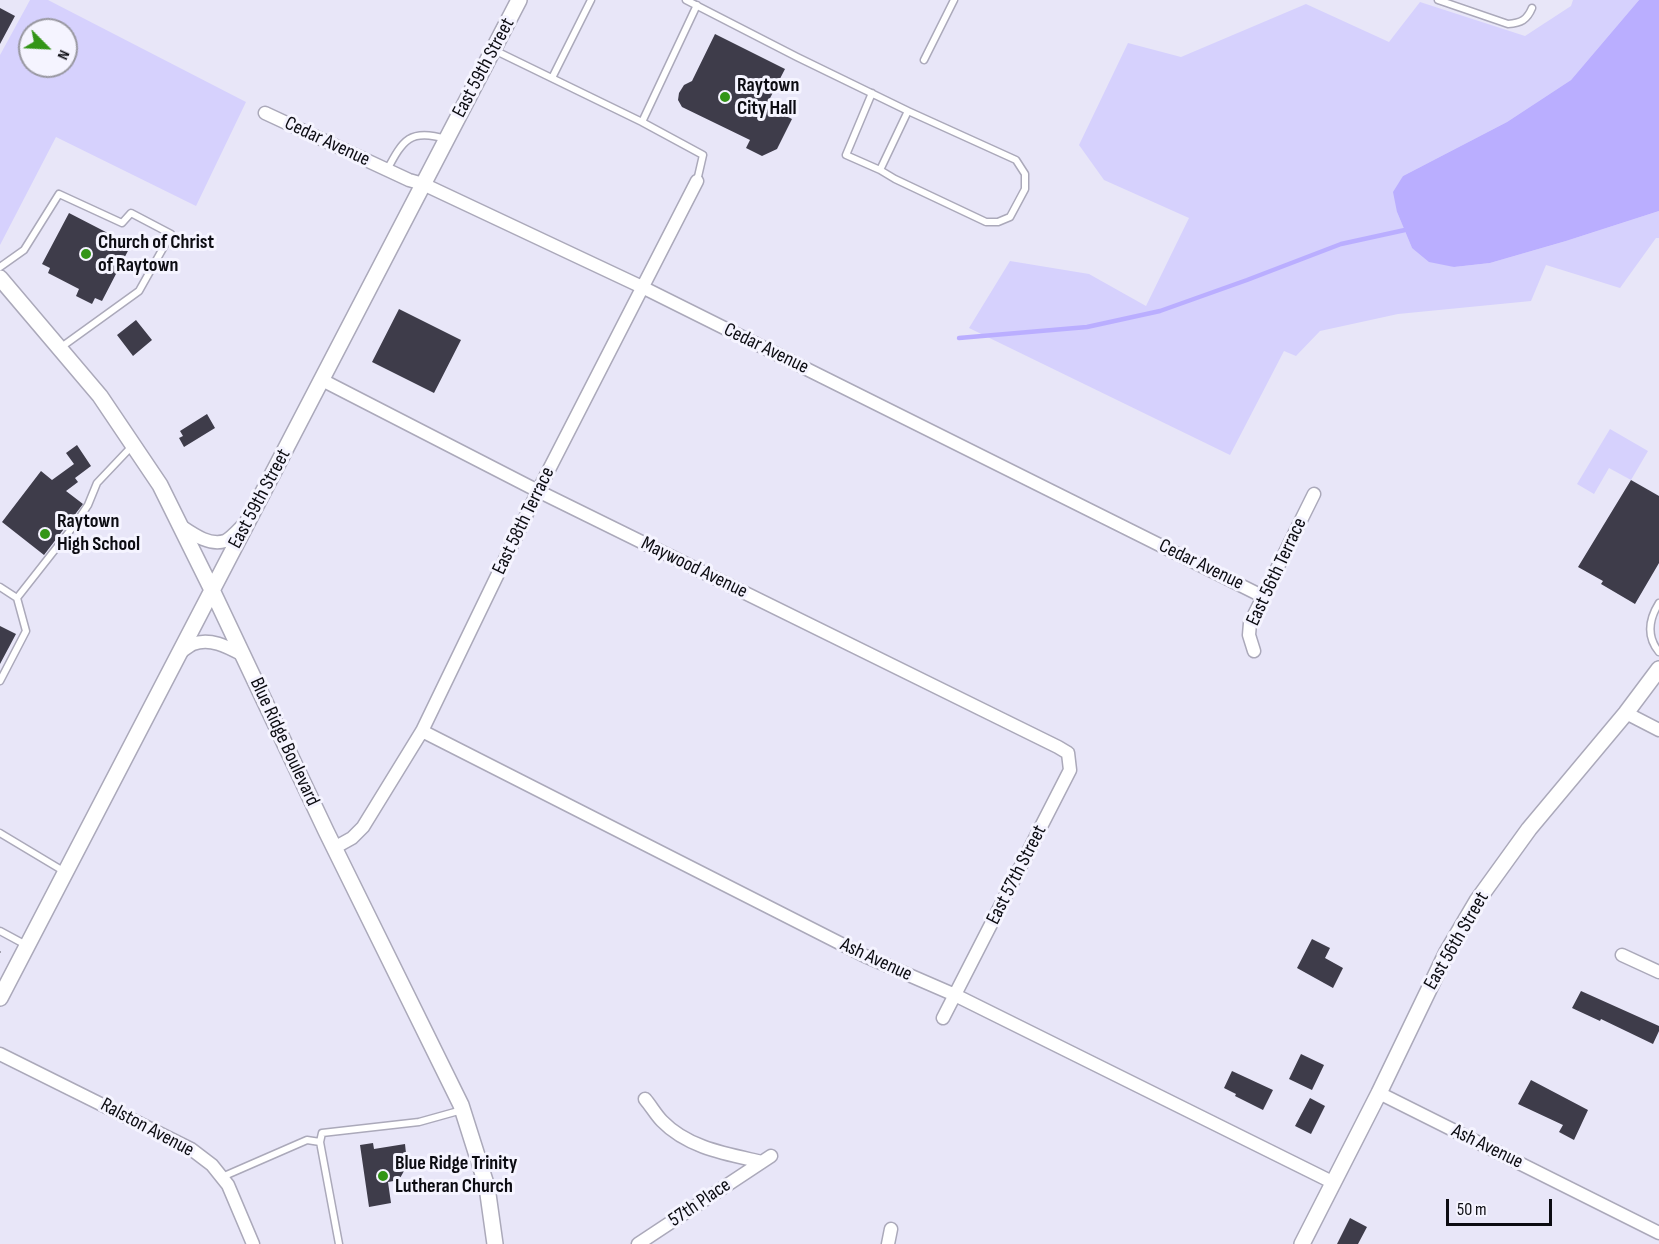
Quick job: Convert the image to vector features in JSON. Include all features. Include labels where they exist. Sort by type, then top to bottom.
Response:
[{"type":"street","name":"East 59th Street","points":[[0,998],[519,0]]},
{"type":"street","name":"Cedar Avenue","points":[[265,113],[642,287],[1262,596]]},
{"type":"street","name":"East 58th Terrace","points":[[334,848],[352,838],[363,827],[422,731],[538,491],[697,181]]},
{"type":"street","name":"Blue Ridge Boulevard","points":[[0,278],[100,396],[160,485],[213,590],[334,848],[462,1110],[488,1187],[495,1244]]},
{"type":"street","name":"Maywood Avenue","points":[[322,380],[538,491],[1048,741],[1068,753]]},
{"type":"street","name":"East 56th Terrace","points":[[1254,651],[1249,635],[1250,623],[1314,494]]},
{"type":"street","points":[[181,526],[196,536],[211,541],[226,540],[249,520]]},
{"type":"street","points":[[180,653],[193,644],[208,642],[228,647],[243,655]]},
{"type":"street","name":"East 56th Street","points":[[1302,1244],[1379,1094],[1447,952],[1477,902],[1529,829],[1626,713],[1659,669]]},
{"type":"street","points":[[1626,713],[1659,730]]},
{"type":"street","name":"Ash Avenue","points":[[422,731],[854,951],[955,995],[1332,1182]]},
{"type":"street","name":"East 57th Street","points":[[943,1018],[1070,770],[1068,753]]},
{"type":"street","points":[[1622,955],[1659,972]]},
{"type":"street","name":"Ralston Avenue","points":[[0,1054],[190,1149],[212,1165],[228,1185],[253,1244]]},
{"type":"street","name":"Ash Avenue","points":[[1379,1094],[1659,1233]]},
{"type":"street","name":"57th Place","points":[[638,1244],[766,1159],[717,1152],[686,1140],[663,1122],[645,1099]]},
{"type":"street","points":[[888,1244],[891,1229]]},
{"type":"lane","points":[[552,78],[591,0]]},
{"type":"lane","points":[[686,0],[797,57],[872,93],[908,111],[1016,160],[1025,174],[1025,189],[1010,217],[998,222],[986,222],[846,155],[872,93]]},
{"type":"lane","points":[[924,60],[954,0]]},
{"type":"lane","points":[[1438,0],[1508,24],[1520,23],[1529,15],[1532,8]]},
{"type":"lane","points":[[642,122],[697,5]]},
{"type":"lane","points":[[494,50],[642,122],[703,155],[697,181]]},
{"type":"lane","points":[[880,170],[908,111]]},
{"type":"lane","points":[[387,170],[398,148],[410,137],[432,135],[447,139]]},
{"type":"lane","points":[[0,267],[24,250],[59,194],[122,223],[131,213],[171,234],[139,291],[60,348]]},
{"type":"lane","points":[[17,597],[76,523],[88,505],[97,483],[133,445]]},
{"type":"lane","points":[[0,587],[17,597],[26,632],[0,681]]},
{"type":"lane","points":[[1659,603],[1652,614],[1650,626],[1650,637],[1659,652]]},
{"type":"lane","points":[[0,833],[66,873]]},
{"type":"lane","points":[[0,931],[27,946]]},
{"type":"lane","points":[[339,1244],[320,1142],[322,1133],[419,1122],[462,1110]]},
{"type":"lane","points":[[222,1177],[308,1140],[320,1142]]},
{"type":"shaded area","points":[[30,0],[48,0],[246,102],[196,206],[56,137],[0,245],[0,55],[18,22],[18,78],[78,78],[78,18],[20,18]]},
{"type":"shaded area","points":[[1573,0],[1639,0],[1571,80],[1507,122],[1403,176],[1397,212],[1412,248],[1454,267],[1490,263],[1659,211],[1659,238],[1656,238],[1620,288],[1546,265],[1531,301],[1398,314],[1320,331],[1296,356],[1284,351],[1230,455],[969,328],[1010,261],[1089,274],[1146,306],[1189,218],[1104,180],[1079,145],[1128,43],[1181,57],[1306,4],[1389,42],[1420,2],[1525,36],[1571,6]]},
{"type":"shaded area","points":[[1639,0],[1659,0],[1659,211],[1490,263],[1454,267],[1429,262],[1412,248],[1397,212],[1393,192],[1403,176],[1507,122],[1571,80]]},
{"type":"shaded area","points":[[1610,429],[1648,451],[1631,480],[1609,468],[1594,494],[1577,484]]},
{"type":"building","points":[[0,8],[15,16],[0,44]]},
{"type":"building","name":"Raytown City Hall","points":[[715,34],[785,69],[766,106],[792,119],[777,149],[762,156],[746,148],[750,140],[682,107],[678,100],[684,85],[692,81]]},
{"type":"building","name":"Church of Christ of Raytown","points":[[69,213],[131,245],[102,301],[95,298],[92,304],[76,296],[79,289],[48,273],[50,268],[42,264]]},
{"type":"building","points":[[399,309],[461,340],[434,393],[372,362]]},
{"type":"building","points":[[136,320],[152,340],[133,356],[117,335]]},
{"type":"building","points":[[207,414],[215,428],[184,447],[179,438],[183,436],[180,431]]},
{"type":"building","points":[[77,445],[91,466],[75,478],[78,482],[66,491],[83,504],[44,555],[2,522],[41,471],[52,480],[74,464],[66,453]]},
{"type":"building","points":[[1631,480],[1659,496],[1659,563],[1635,604],[1601,584],[1603,581],[1578,567]]},
{"type":"building","points":[[0,626],[16,634],[0,664]]},
{"type":"building","points":[[1312,939],[1330,948],[1325,958],[1343,968],[1333,988],[1297,968]]},
{"type":"building","points":[[1581,991],[1659,1026],[1653,1044],[1572,1008]]},
{"type":"building","points":[[1301,1054],[1324,1065],[1312,1090],[1289,1079]]},
{"type":"building","points":[[1232,1071],[1273,1090],[1263,1110],[1224,1088]]},
{"type":"building","points":[[1531,1080],[1588,1110],[1574,1140],[1559,1132],[1563,1125],[1518,1104]]},
{"type":"building","points":[[1310,1098],[1325,1106],[1311,1134],[1295,1126]]},
{"type":"building","name":"Blue Ridge Trinity Lutheran Church","points":[[373,1143],[374,1149],[405,1144],[407,1163],[403,1163],[404,1171],[399,1180],[388,1182],[391,1203],[369,1207],[360,1145]]},
{"type":"building","points":[[1350,1218],[1367,1227],[1358,1244],[1337,1244]]},
{"type":"waterway","points":[[959,338],[1087,327],[1160,311],[1341,244],[1405,230]]},
{"type":"place","name":"Raytown City Hall","points":[[725,97]]},
{"type":"place","name":"Church of Christ of Raytown","points":[[86,254]]},
{"type":"place","name":"Raytown High School","points":[[45,534]]},
{"type":"place","name":"Blue Ridge Trinity Lutheran Church","points":[[383,1176]]}]
